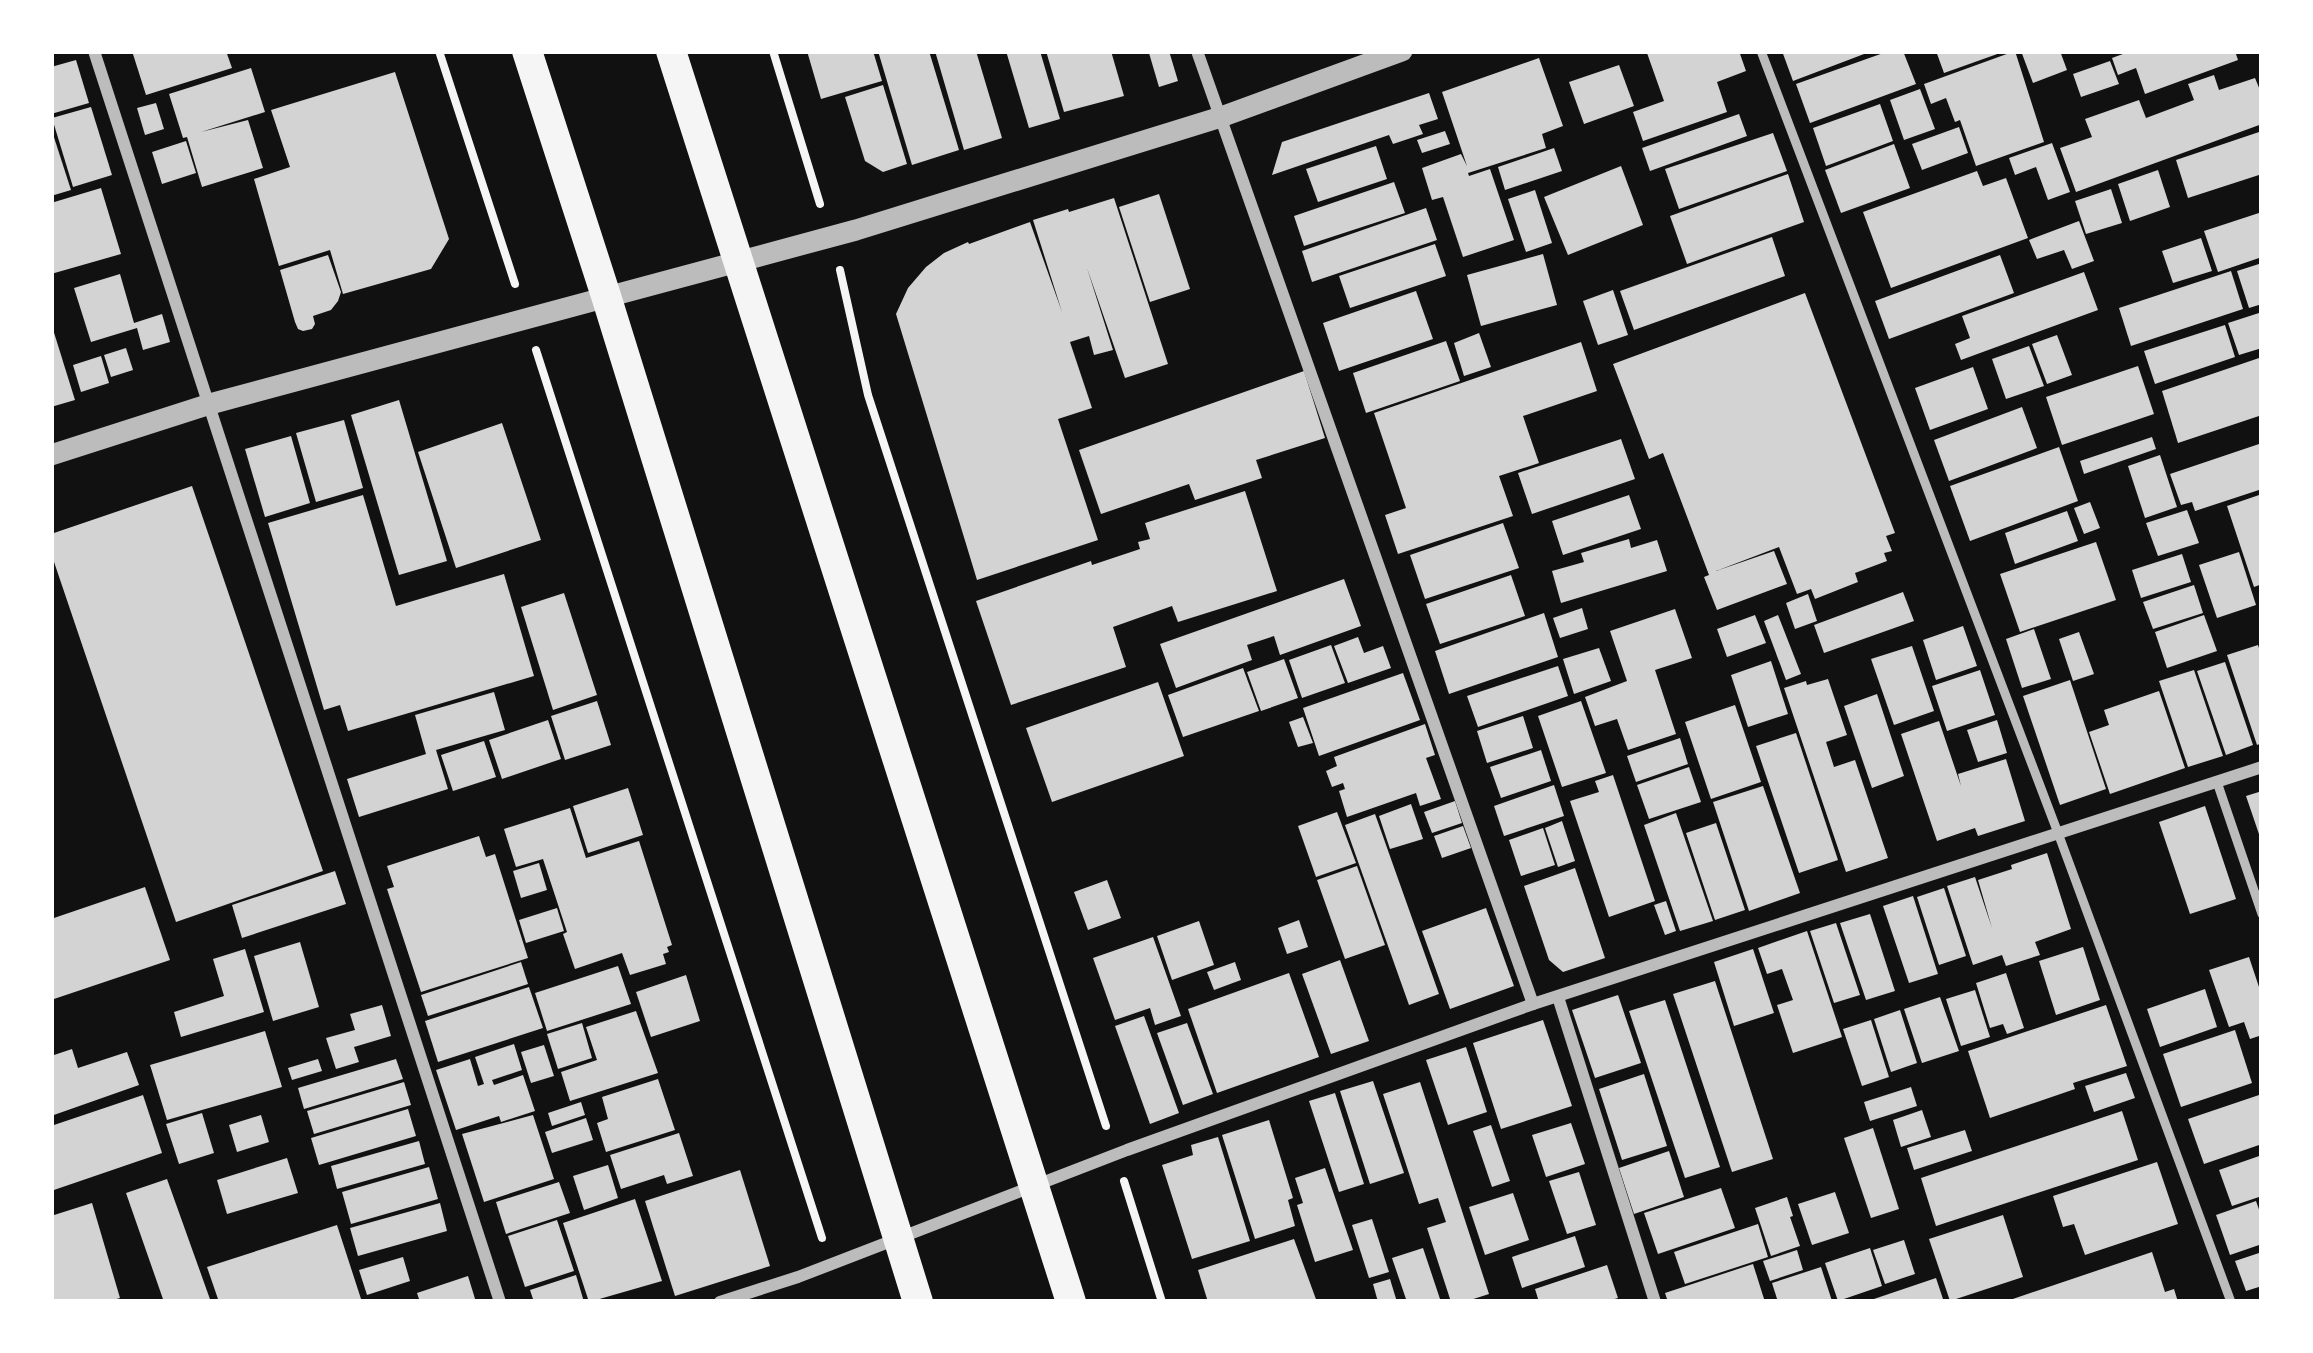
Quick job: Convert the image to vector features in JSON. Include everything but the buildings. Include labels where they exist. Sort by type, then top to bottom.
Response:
[{"type":"main road","points":[[526,51],[918,1302]]},
{"type":"main road","points":[[671,51],[1071,1302]]},
{"type":"street","points":[[94,51],[500,1302]]},
{"type":"street","points":[[1197,51],[1533,1004]]},
{"type":"street","points":[[51,455],[210,404],[830,238],[1221,117],[1402,51]]},
{"type":"street","points":[[720,1302],[1533,1004],[2262,767]]},
{"type":"street","points":[[1558,997],[1655,1302]]},
{"type":"lane","points":[[1761,51],[2231,1302]]},
{"type":"lane","points":[[2217,782],[2262,914]]},
{"type":"path","points":[[439,51],[831,1264]]},
{"type":"path","points":[[773,51],[847,293],[868,395],[1162,1302]]}]
